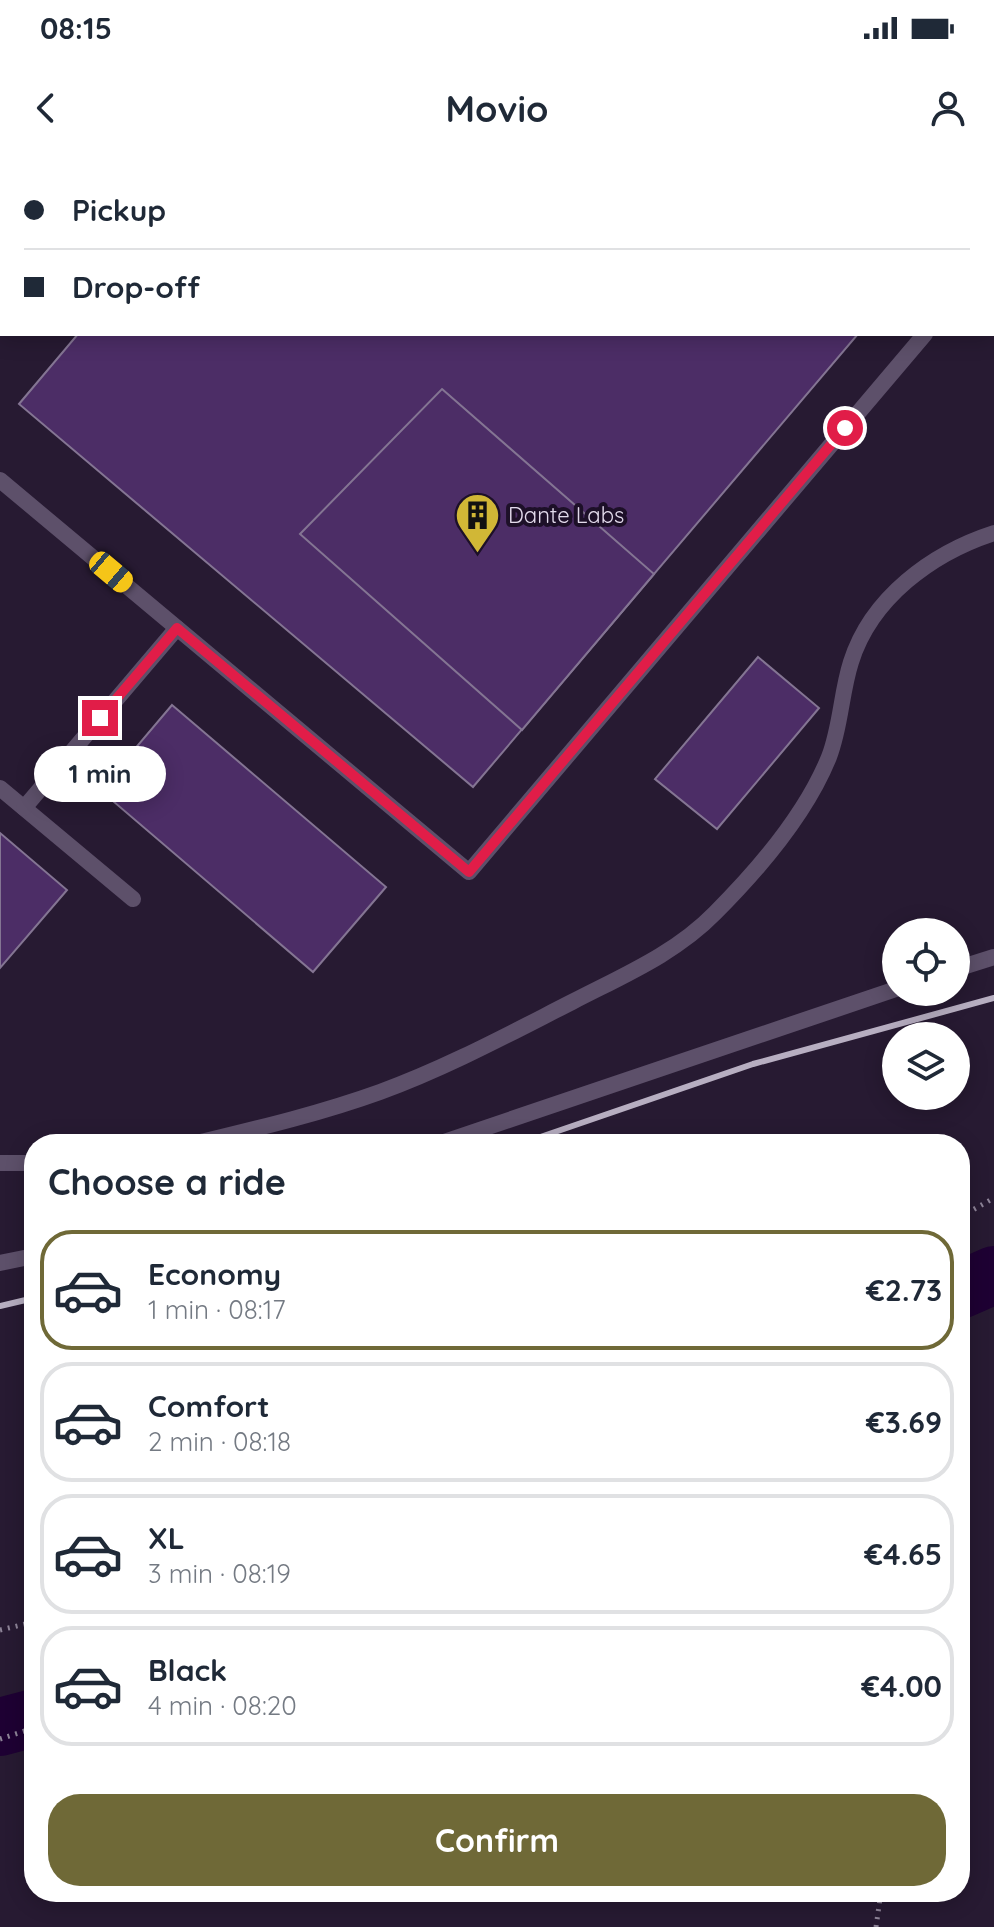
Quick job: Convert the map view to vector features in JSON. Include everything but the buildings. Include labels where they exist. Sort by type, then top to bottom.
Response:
[{"type":"lane","points":[[0,480],[469,872],[923,336]]},
{"type":"lane","points":[[231,1134],[339,1106],[421,1076],[647,964],[692,934],[715,914],[769,851],[818,780],[838,729],[855,650],[878,612],[898,589],[933,560],[994,533]]},
{"type":"lane","points":[[24,808],[177,628]]},
{"type":"lane","points":[[0,788],[133,899]]},
{"type":"lane","points":[[970,965],[994,957]]},
{"type":"lane","points":[[468,1134],[882,994]]},
{"type":"lane","points":[[0,1163],[24,1163]]},
{"type":"lane","points":[[0,1263],[24,1258]]},
{"type":"path","points":[[970,1211],[994,1198]]},
{"type":"path","points":[[0,1630],[24,1624]]},
{"type":"path","points":[[0,1739],[24,1731]]},
{"type":"path","points":[[876,1927],[880,1902]]},
{"type":"waterway","points":[[970,1286],[994,1275]]},
{"type":"waterway","points":[[0,1727],[24,1721]]},
{"type":"railway","points":[[549,1134],[753,1064],[994,998]]},
{"type":"railway","points":[[0,1306],[24,1300]]},
{"type":"place","name":"Dante Labs","points":[[477,554]]},
{"type":"route","points":[[100,718],[177,628],[469,872],[845,428]]}]
